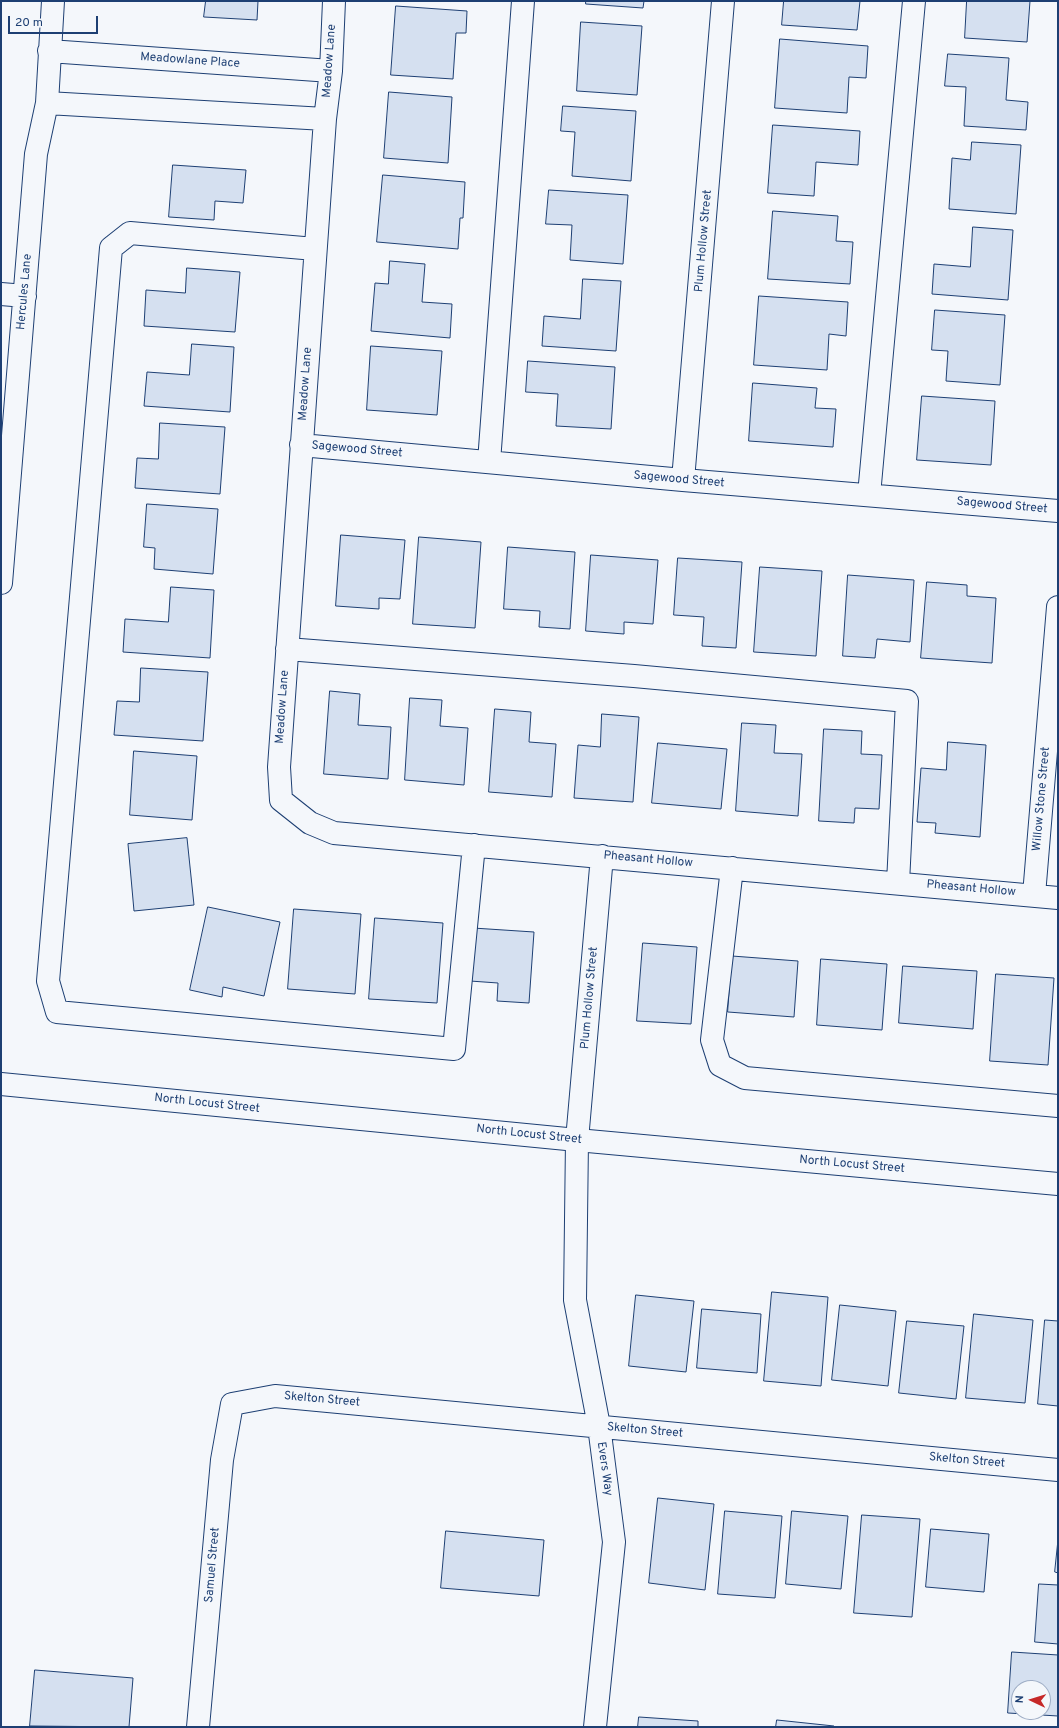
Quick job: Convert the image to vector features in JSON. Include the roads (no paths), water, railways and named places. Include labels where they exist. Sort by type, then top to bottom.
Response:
[{"type":"street","name":"Hercules Lane","points":[[1,583],[36,154],[47,103],[53,1]]},
{"type":"street","name":"Meadow Lane","points":[[279,766],[325,119],[332,71],[334,1]]},
{"type":"street","points":[[489,462],[523,1]]},
{"type":"street","name":"Plum Hollow Street","points":[[683,480],[723,1]]},
{"type":"street","points":[[869,495],[914,1]]},
{"type":"street","name":"Meadowlane Place","points":[[49,51],[332,71]]},
{"type":"street","points":[[47,103],[325,119]]},
{"type":"street","points":[[316,249],[130,233],[111,248],[48,981],[57,1012],[454,1049],[474,845]]},
{"type":"street","points":[[1,294],[25,296]]},
{"type":"street","name":"Sagewood Street","points":[[301,445],[683,480],[1058,510]]},
{"type":"street","name":"Willow Stone Street","points":[[1034,895],[1058,607]]},
{"type":"street","points":[[287,649],[634,676],[907,701],[898,883]]},
{"type":"street","name":"Pheasant Hollow","points":[[279,766],[281,800],[310,823],[334,833],[1058,898]]},
{"type":"street","name":"Plum Hollow Street","points":[[577,1140],[602,856]]},
{"type":"street","points":[[732,868],[712,1040],[720,1065],[745,1078],[1058,1106]]},
{"type":"street","name":"North Locust Street","points":[[1,1084],[577,1140],[1058,1184]]},
{"type":"street","name":"Evers Way","points":[[577,1140],[575,1300],[599,1426],[614,1542],[595,1727]]},
{"type":"street","name":"Skelton Street","points":[[232,1404],[275,1396],[1058,1470]]},
{"type":"street","name":"Samuel Street","points":[[198,1727],[222,1460],[232,1404]]}]
